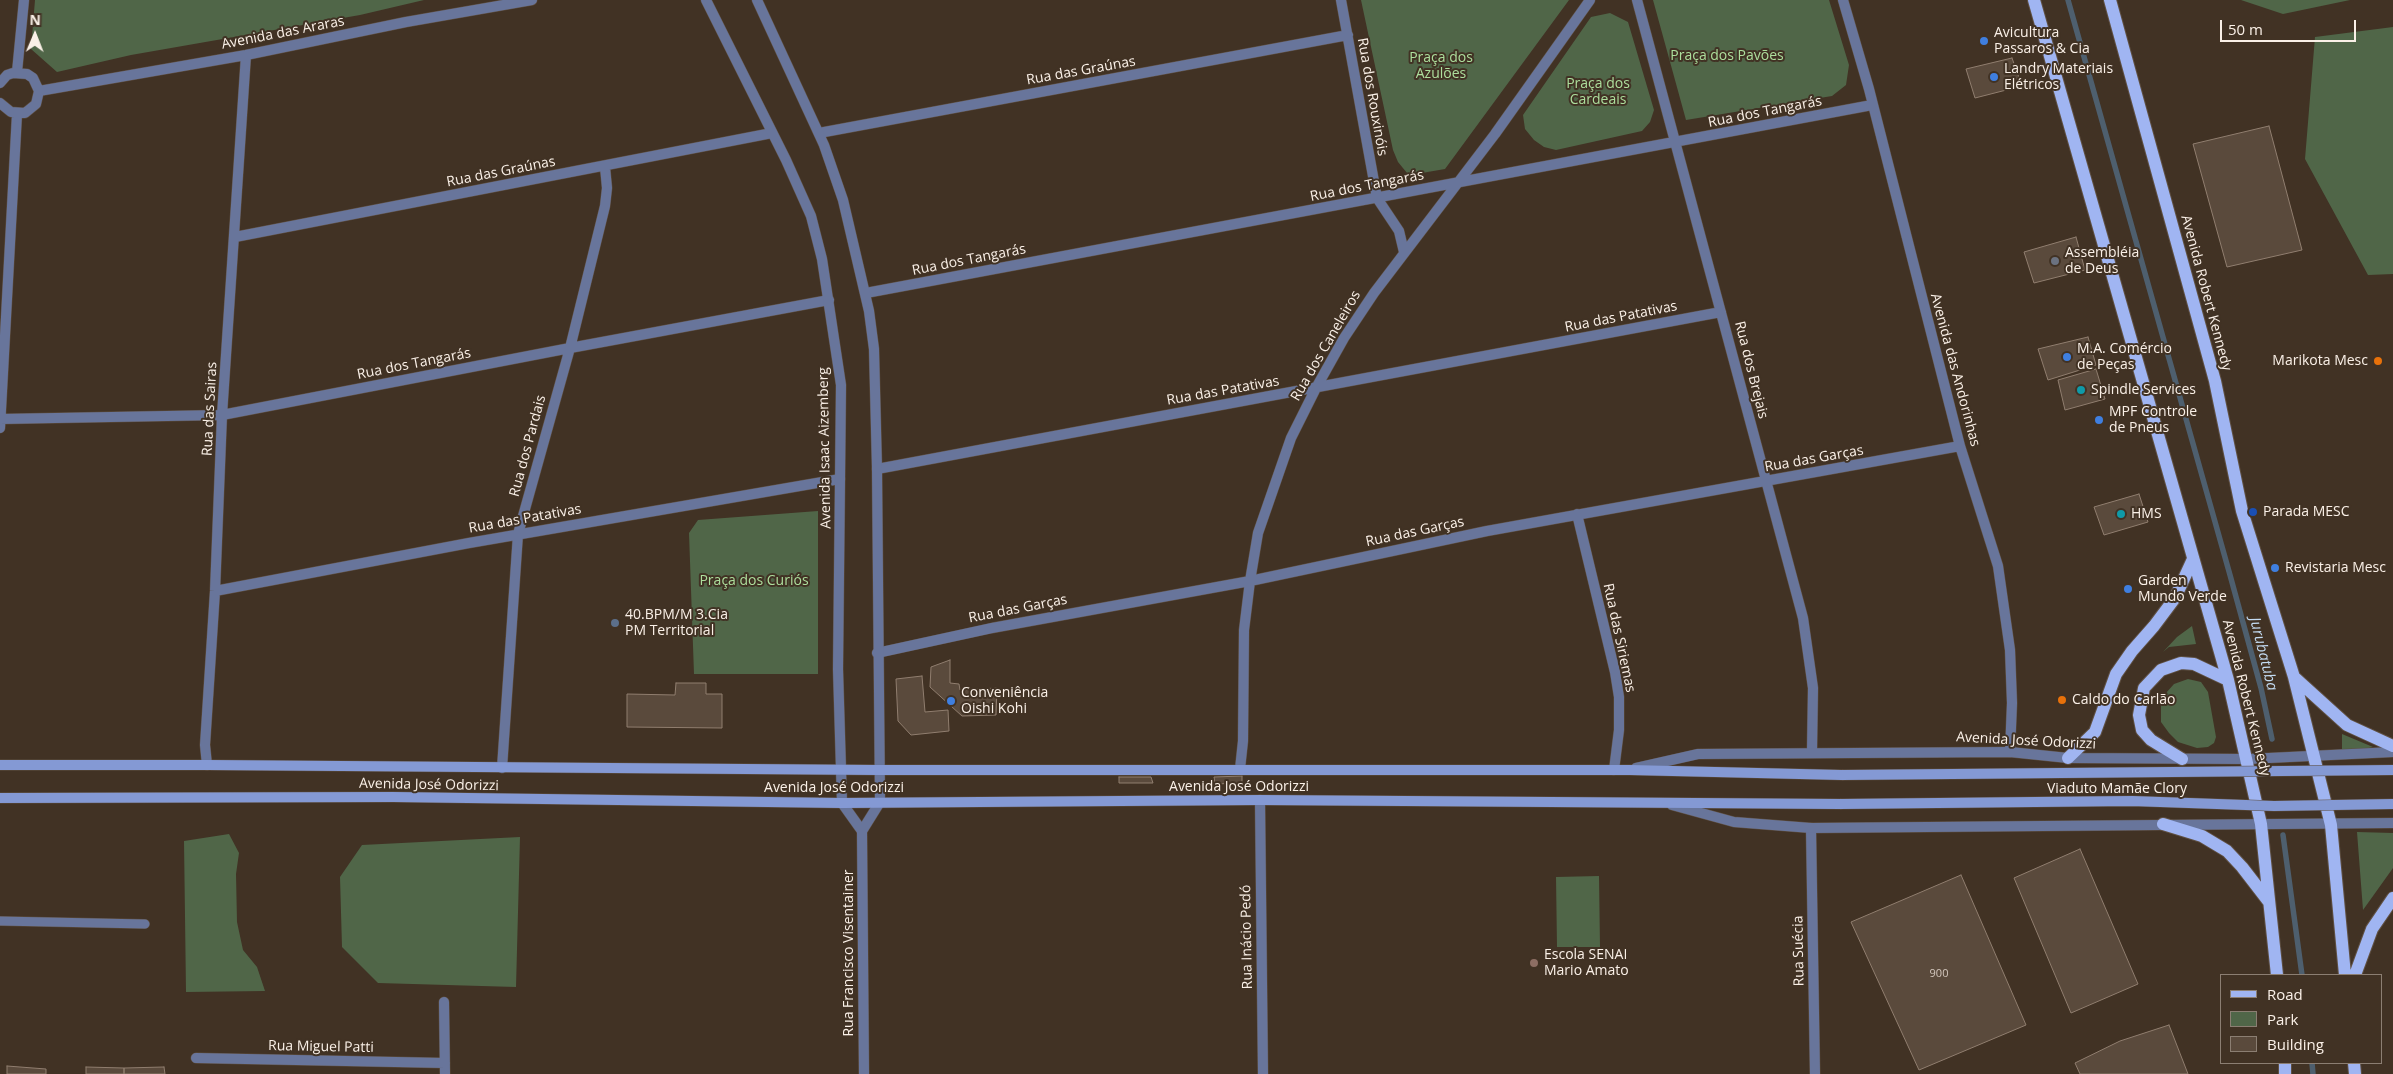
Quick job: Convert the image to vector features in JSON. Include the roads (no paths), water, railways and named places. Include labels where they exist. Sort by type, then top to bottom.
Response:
[{"type":"main road","name":"Avenida Robert Kennedy","points":[[2034,0],[2228,680],[2248,759],[2261,824],[2277,974]]},
{"type":"main road","name":"Avenida Robert Kennedy","points":[[2110,0],[2215,381],[2242,511],[2294,677],[2313,758],[2332,825],[2345,974]]},
{"type":"main road","points":[[2068,758],[2095,732],[2116,674],[2132,650],[2154,626],[2175,598],[2193,559]]},
{"type":"main road","points":[[2182,759],[2151,740],[2142,730],[2139,715],[2144,688],[2161,670],[2180,663],[2194,664],[2228,680]]},
{"type":"main road","points":[[2294,677],[2347,725],[2393,746]]},
{"type":"main road","name":"Avenida José Odorizzi","points":[[0,765],[841,770],[1630,770],[1842,775]]},
{"type":"main road","name":"Viaduto Mamãe Clory","points":[[1842,775],[2393,770]]},
{"type":"main road","name":"Avenida José Odorizzi","points":[[0,798],[393,797],[842,803],[1260,800],[1840,804]]},
{"type":"main road","name":"Viaduto Mamãe Clory","points":[[1840,804],[2132,801],[2283,806],[2393,804]]},
{"type":"main road","points":[[2163,824],[2202,836],[2227,851],[2242,867],[2270,904]]},
{"type":"main road","points":[[2355,974],[2372,929],[2393,898]]},
{"type":"street","points":[[17,72],[24,0]]},
{"type":"street","name":"Avenida das Araras","points":[[39,90],[246,55],[406,22],[532,0]]},
{"type":"street","name":"Avenida Isaac Aizemberg","points":[[706,0],[811,216],[822,259],[829,300],[841,385],[838,668],[842,803]]},
{"type":"street","points":[[757,0],[819,133],[843,200],[866,293],[874,349],[880,802],[862,831],[842,803]]},
{"type":"street","name":"Rua dos Rouxinóis","points":[[1341,0],[1376,198],[1399,231],[1404,252]]},
{"type":"street","name":"Rua dos Caneleiros","points":[[1240,769],[1243,741],[1244,630],[1250,581],[1258,533],[1291,438],[1316,388],[1354,323],[1404,252],[1495,134],[1590,0]]},
{"type":"street","name":"Rua dos Brejais","points":[[1637,0],[1803,618],[1812,688],[1812,751]]},
{"type":"street","name":"Avenida das Andorinhas","points":[[1843,0],[1960,446],[1987,525],[2002,588],[2010,650],[2012,703],[2010,752]]},
{"type":"street","name":"Rua das Graúnas","points":[[819,133],[1348,36]]},
{"type":"street","name":"Rua das Sairas","points":[[207,765],[205,745],[215,591],[222,415],[246,55]]},
{"type":"street","points":[[0,83],[7,75],[17,72],[27,74],[33,78],[39,90],[36,104],[25,112],[17,114],[5,109],[0,103]]},
{"type":"street","name":"Rua dos Tangarás","points":[[866,293],[1872,105]]},
{"type":"street","points":[[0,428],[17,114]]},
{"type":"street","name":"Rua das Graúnas","points":[[235,238],[772,133]]},
{"type":"street","name":"Rua dos Pardais","points":[[502,768],[518,534],[570,348],[605,206],[607,188],[605,167]]},
{"type":"street","name":"Rua dos Tangarás","points":[[0,419],[222,415],[829,300]]},
{"type":"street","name":"Rua das Patativas","points":[[876,468],[1721,312]]},
{"type":"street","name":"Rua das Garças","points":[[878,653],[992,628],[1250,581],[1487,531],[1960,446]]},
{"type":"street","name":"Rua das Patativas","points":[[215,591],[518,534],[840,479]]},
{"type":"street","name":"Rua das Siriemas","points":[[1577,514],[1615,672],[1619,697],[1619,730],[1614,770]]},
{"type":"street","name":"Avenida José Odorizzi","points":[[1630,770],[1698,754],[1812,751],[2010,752],[2068,758],[2182,759],[2313,758],[2332,754],[2393,752]]},
{"type":"street","name":"Rua Inácio Pedó","points":[[1260,800],[1263,1074]]},
{"type":"street","name":"Avenida José Odorizzi","points":[[1667,804],[1734,822],[1811,828],[2393,823]]},
{"type":"street","name":"Rua Suécia","points":[[1811,828],[1815,1074]]},
{"type":"street","name":"Rua Francisco Visentainer","points":[[862,831],[864,1074]]},
{"type":"street","points":[[444,1002],[445,1069]]},
{"type":"street","name":"Rua Miguel Patti","points":[[196,1058],[445,1069]]},
{"type":"lane","points":[[0,921],[145,924]]},
{"type":"waterway","points":[[2068,0],[2230,575],[2261,688],[2272,739]]},
{"type":"waterway","name":"Jurubatuba","points":[[2283,835],[2302,974]]},
{"type":"waterway","name":"Jurubatuba","points":[[2312,1064],[2313,1074]]},
{"type":"place","name":"Avicultura Passaros & Cia","points":[[1984,41]]},
{"type":"place","name":"Landry Materiais Elétricos","points":[[1994,77]]},
{"type":"place","name":"Assembléia de Deus","points":[[2055,261]]},
{"type":"place","name":"M.A. Comércio de Peças","points":[[2067,357]]},
{"type":"place","name":"Marikota Mesc","points":[[2378,361]]},
{"type":"place","name":"Spindle Services","points":[[2081,390]]},
{"type":"place","name":"MPF Controle de Pneus","points":[[2099,420]]},
{"type":"place","name":"Parada MESC","points":[[2253,512]]},
{"type":"place","name":"HMS","points":[[2121,514]]},
{"type":"place","name":"Revistaria Mesc","points":[[2275,568]]},
{"type":"place","name":"Garden Mundo Verde","points":[[2128,589]]},
{"type":"place","name":"40.BPM/M 3.Cia PM Territorial","points":[[615,623]]},
{"type":"place","name":"Caldo do Carlão","points":[[2062,700]]},
{"type":"place","name":"Conveniência Oishi Kohi","points":[[951,701]]},
{"type":"place","name":"Escola SENAI Mario Amato","points":[[1534,963]]},
{"type":"park label","name":"Praça dos Pavões","points":[[1727,56]]},
{"type":"park label","name":"Praça dos Azulões","points":[[1441,66]]},
{"type":"park label","name":"Praça dos Cardeais","points":[[1598,92]]},
{"type":"park label","name":"Praça dos Curiós","points":[[754,581]]}]
